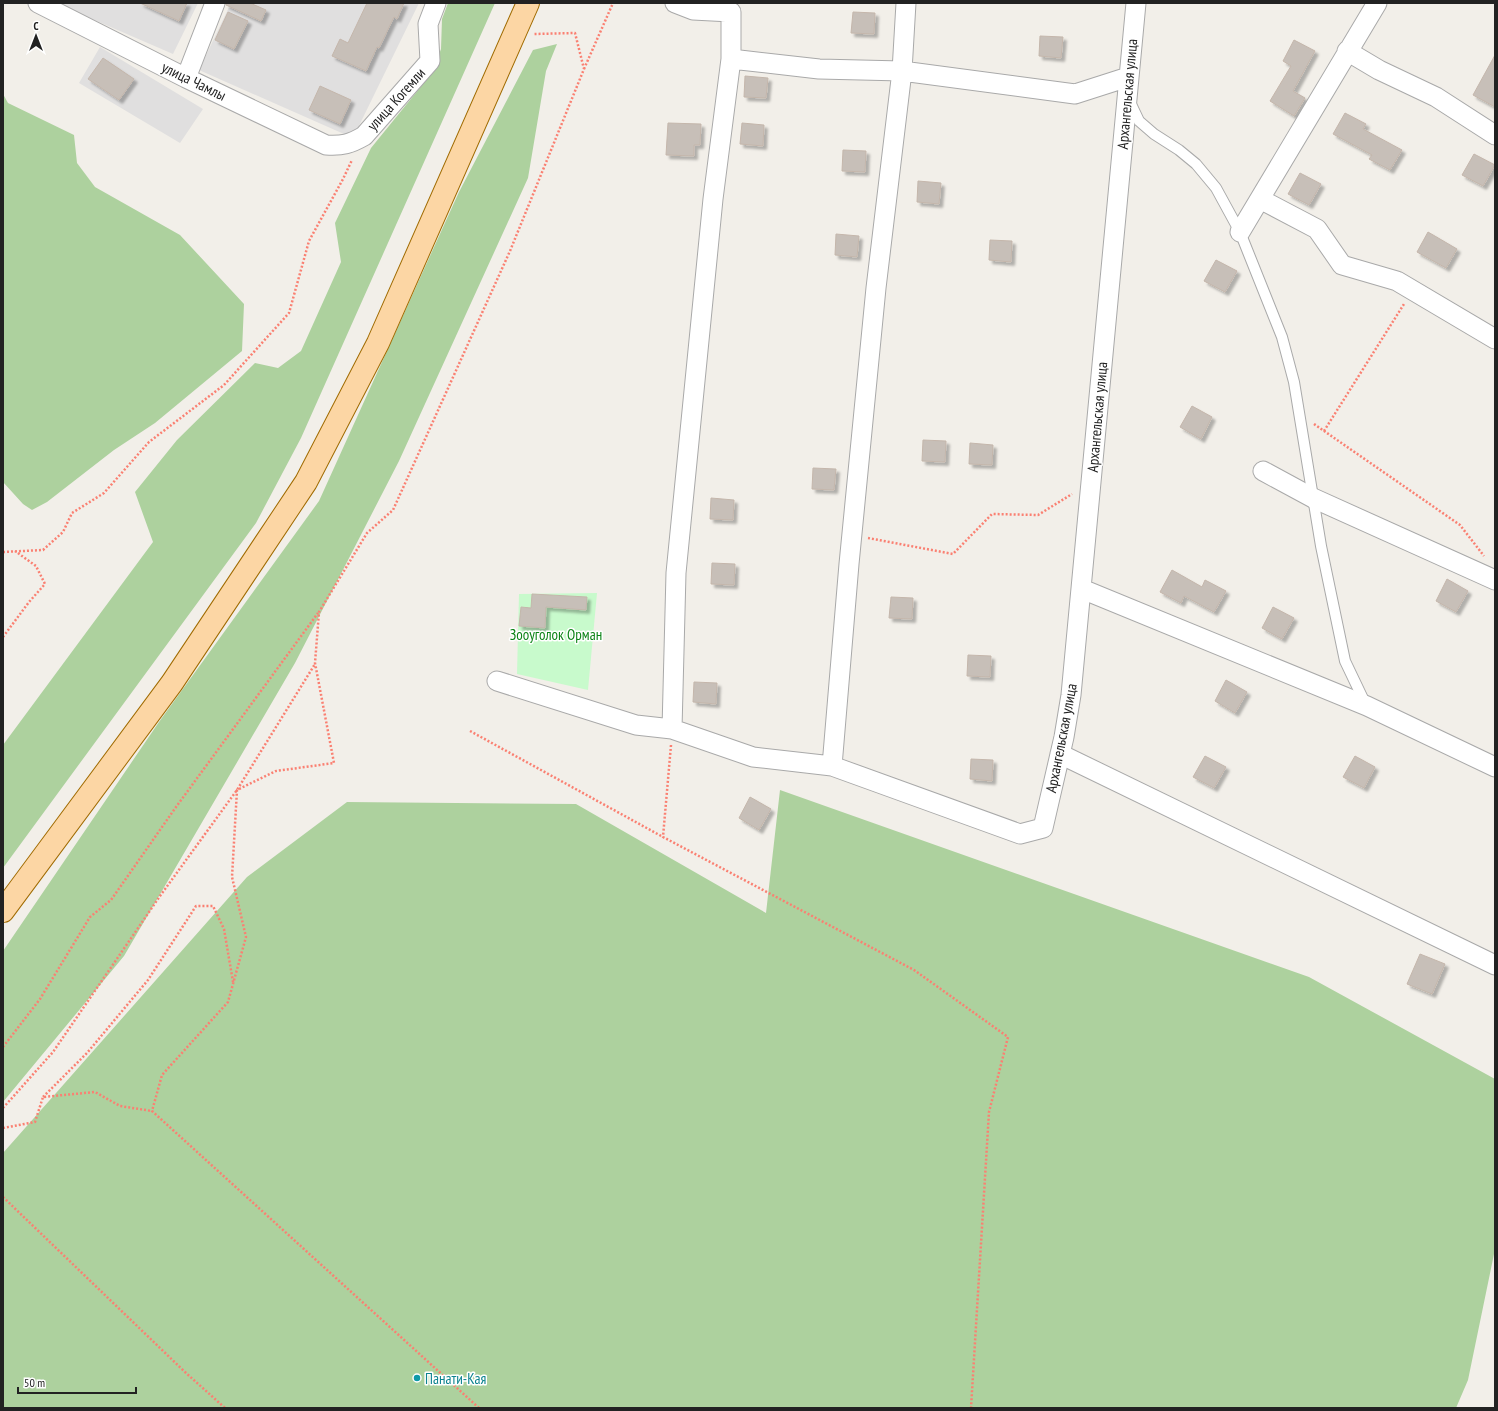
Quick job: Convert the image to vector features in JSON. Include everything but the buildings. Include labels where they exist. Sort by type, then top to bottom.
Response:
[{"type":"main road","points":[[3,911],[172,683],[306,482],[378,343],[453,170],[528,3]]},
{"type":"street","name":"улица Чамлы","points":[[38,3],[186,78],[326,145],[340,146],[352,143]]},
{"type":"street","points":[[186,78],[215,3]]},
{"type":"street","name":"улица Когемли","points":[[352,143],[364,136],[430,61],[428,24],[436,3]]},
{"type":"street","points":[[672,729],[676,573],[713,198],[731,59],[731,7],[693,10],[675,3]]},
{"type":"street","points":[[497,681],[636,725],[672,729],[753,757],[832,766],[852,535],[876,288],[902,71],[906,3]]},
{"type":"street","name":"Архангельская улица","points":[[832,766],[1020,834],[1043,828],[1060,754],[1071,695],[1136,3]]},
{"type":"street","points":[[1240,232],[1377,3]]},
{"type":"street","points":[[1348,52],[1379,70],[1436,97],[1495,135]]},
{"type":"street","points":[[731,59],[820,69],[902,71],[1075,94],[1128,86]]},
{"type":"street","points":[[1260,199],[1317,229],[1342,265],[1397,281],[1495,339]]},
{"type":"street","points":[[1263,471],[1313,498],[1495,580]]},
{"type":"street","points":[[1082,589],[1367,706],[1495,767]]},
{"type":"street","points":[[1060,754],[1495,965]]},
{"type":"lane","points":[[1128,86],[1139,121],[1154,134],[1196,164],[1216,188],[1240,232],[1282,337],[1294,382],[1321,546],[1345,661],[1367,706]]},
{"type":"path","points":[[3,1047],[40,999],[90,917],[111,900],[176,807],[319,612],[367,534],[393,510],[510,251],[584,69],[614,3]]},
{"type":"path","points":[[517,29],[530,34],[575,33],[584,69]]},
{"type":"path","points":[[3,552],[43,550],[63,532],[72,513],[104,493],[149,442],[224,385],[289,313],[309,242],[351,162],[352,143]]},
{"type":"path","points":[[1324,431],[1413,290]]},
{"type":"path","points":[[1299,413],[1460,525],[1486,558]]},
{"type":"path","points":[[852,535],[954,554],[992,514],[1038,515],[1091,482]]},
{"type":"path","points":[[3,636],[45,584],[36,566],[15,551]]},
{"type":"path","points":[[237,790],[276,771],[334,763],[315,663],[319,612]]},
{"type":"path","points":[[3,1108],[53,1052],[160,896],[237,790],[315,663]]},
{"type":"path","points":[[663,838],[672,729]]},
{"type":"path","points":[[470,731],[663,838],[914,970],[1008,1037],[989,1112],[971,1408]]},
{"type":"path","points":[[152,1111],[162,1075],[228,1002],[246,937],[232,877],[237,790]]},
{"type":"path","points":[[3,1128],[35,1122],[43,1097],[87,1053],[148,980],[196,906],[213,906],[224,930],[234,982]]},
{"type":"path","points":[[43,1097],[95,1092],[120,1106],[152,1111],[479,1408]]},
{"type":"path","points":[[3,1197],[186,1373],[225,1408]]},
{"type":"shaded area","points":[[62,3],[198,3],[173,54],[69,9]]},
{"type":"shaded area","points":[[231,3],[419,3],[353,138],[199,70]]},
{"type":"shaded area","points":[[100,47],[203,109],[180,143],[79,83]]},
{"type":"green space","points":[[448,3],[495,3],[301,438],[256,523],[3,868],[3,745],[153,542],[135,492],[177,440],[255,363],[278,368],[301,351],[341,262],[335,223],[371,148],[432,73],[441,49],[442,19]]},
{"type":"green space","points":[[557,44],[546,71],[528,178],[399,461],[295,663],[124,956],[3,1102],[3,951],[159,722],[319,501],[459,192],[533,50]]},
{"type":"green space","points":[[3,94],[8,103],[74,135],[77,163],[95,187],[180,235],[244,304],[242,351],[155,423],[114,450],[47,502],[32,510],[23,504],[3,482]]},
{"type":"green space","name":"Зооуголок Орман","points":[[597,593],[588,690],[517,674],[519,594]]},
{"type":"green space","points":[[780,790],[1309,977],[1495,1079],[1495,1254],[1468,1380],[1456,1408],[3,1408],[3,1153],[247,877],[347,802],[576,804],[766,913]]},
{"type":"place","name":"Панати-Кая","points":[[417,1378]]}]
